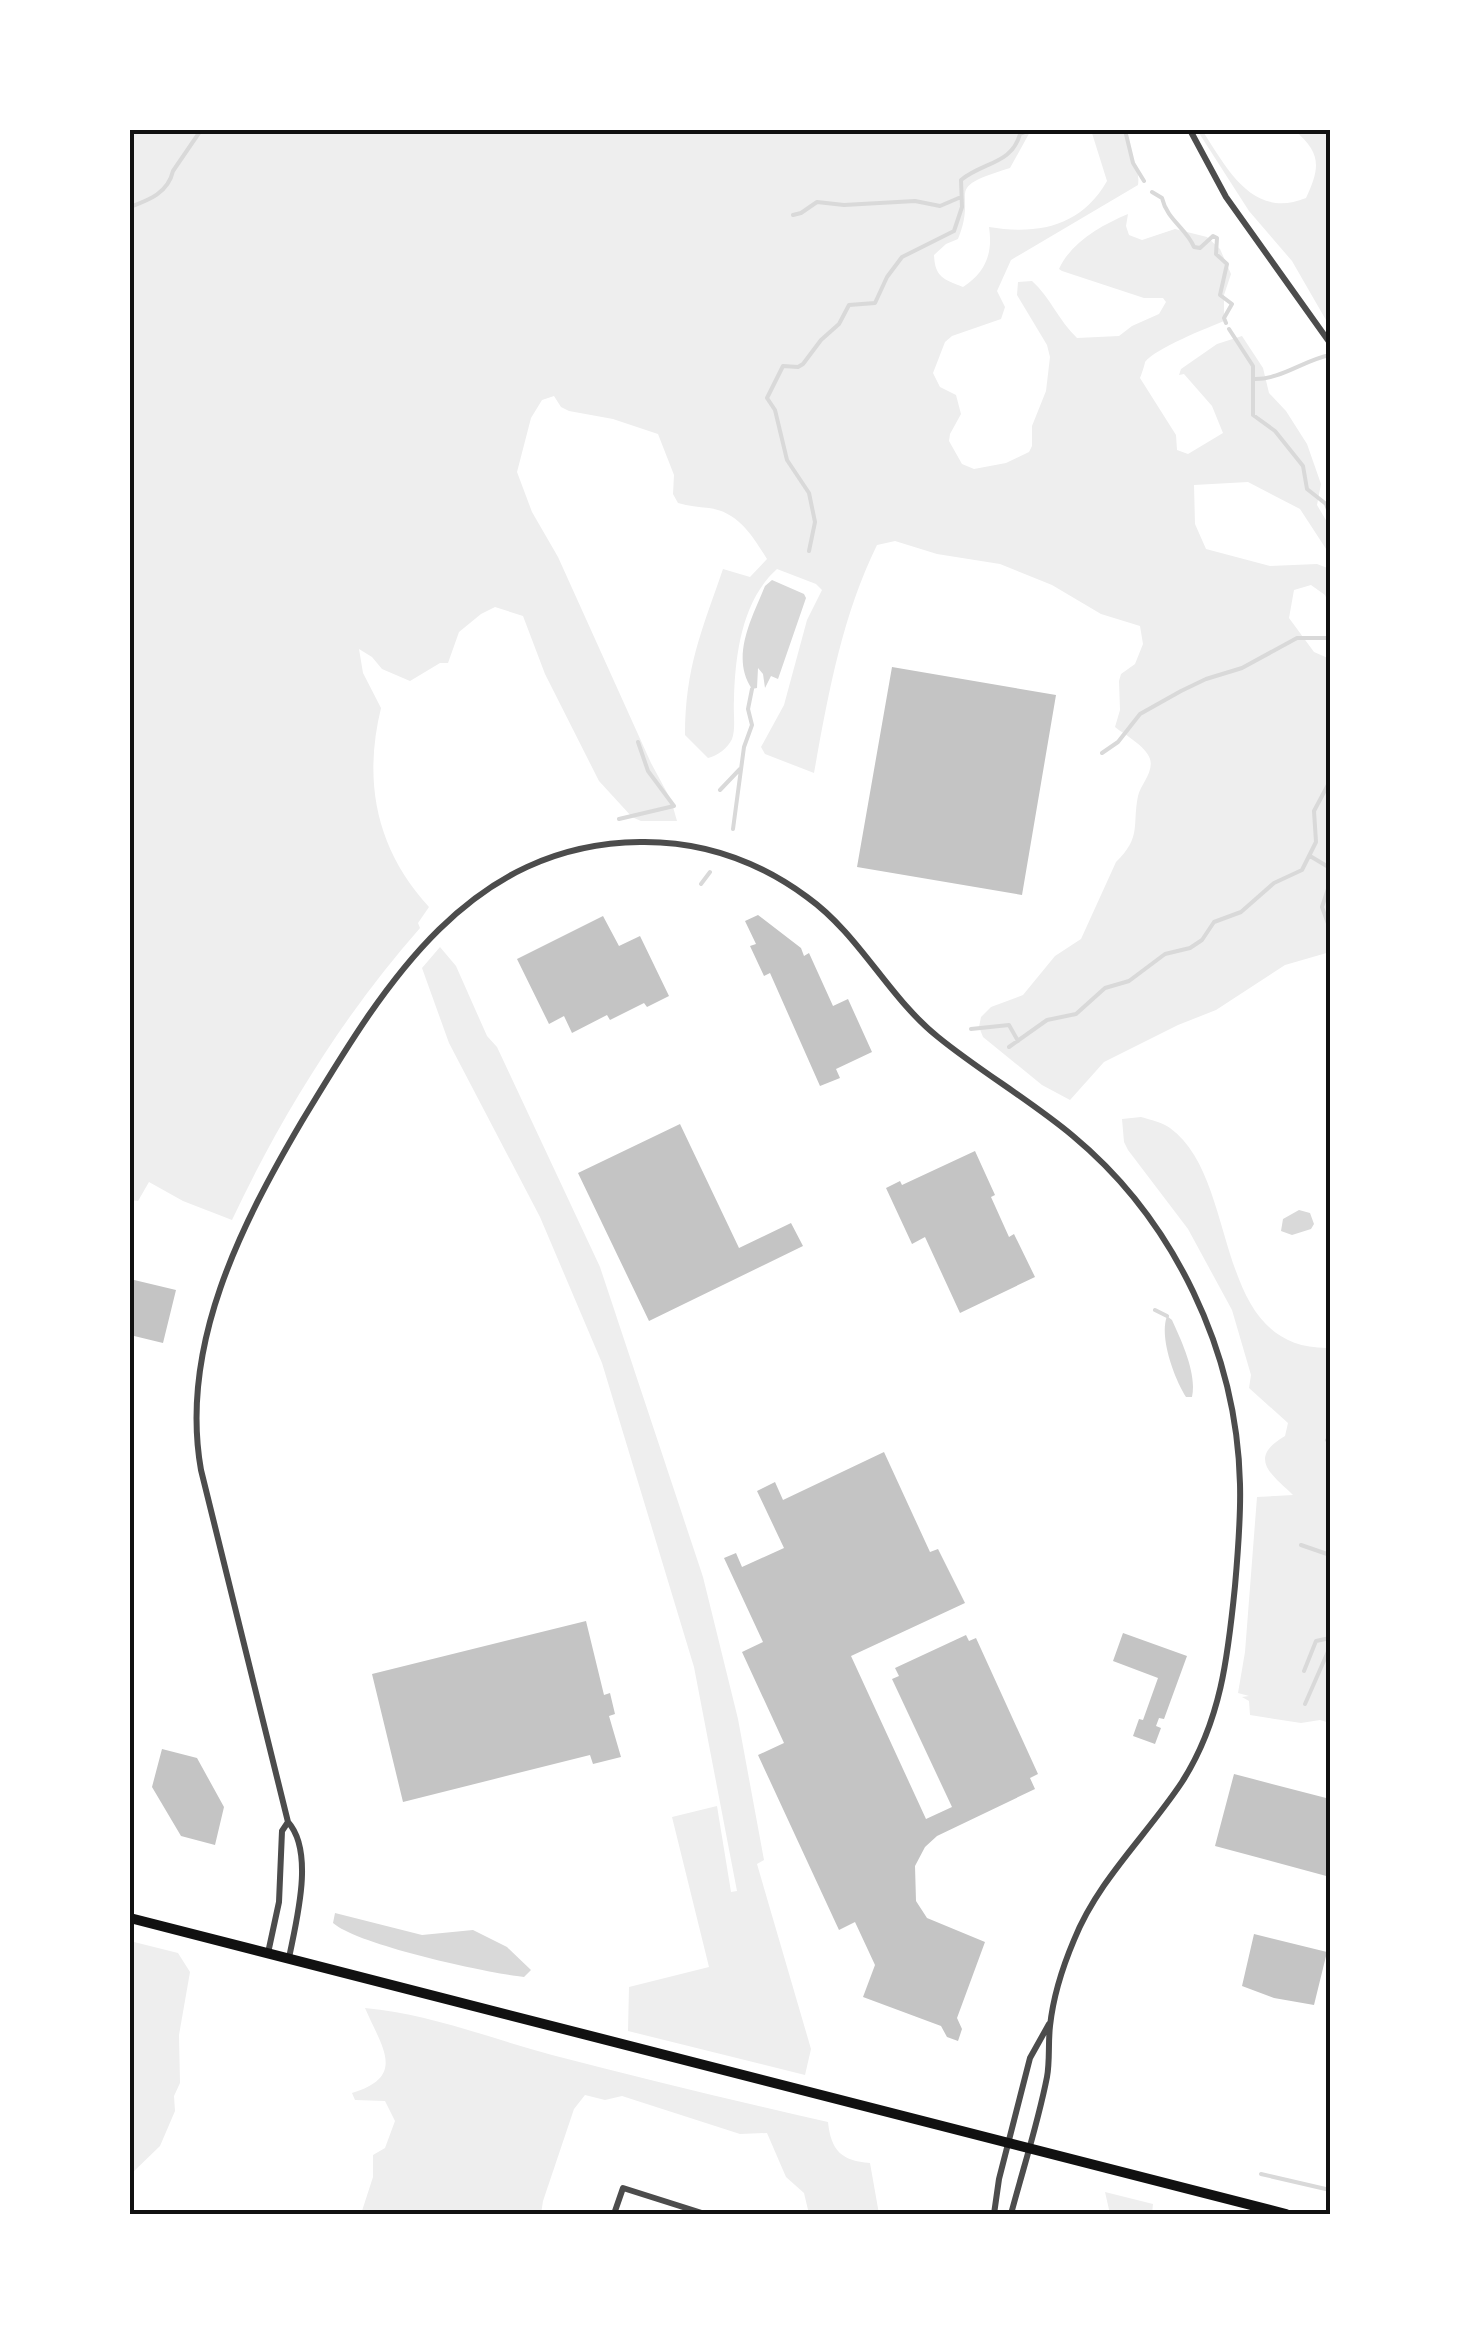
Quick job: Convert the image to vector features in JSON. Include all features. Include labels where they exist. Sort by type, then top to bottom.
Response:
[{"type":"main road","points":[[130,1918],[1286,2214]]},
{"type":"street","points":[[1190,130],[1226,197],[1330,342]]},
{"type":"street","points":[[289,1958],[301,1871],[296,1831],[288,1822],[201,1470],[195,1422],[208,1331],[248,1218],[304,1118],[380,998],[439,928],[478,894],[530,865],[588,847],[655,842],[718,852],[765,870],[820,907],[932,1032],[1057,1123],[1103,1164],[1166,1242],[1195,1297],[1219,1358],[1232,1410],[1240,1488],[1233,1602],[1222,1690],[1206,1738],[1191,1767],[1102,1888],[1082,1922],[1050,2023],[1048,2074],[1012,2214]]},
{"type":"street","points":[[268,1953],[279,1902],[282,1832],[288,1822]]},
{"type":"street","points":[[994,2214],[1030,2058],[1050,2023]]},
{"type":"street","points":[[614,2214],[623,2188],[704,2214]]},
{"type":"shaded area","points":[[130,130],[1031,130],[1010,168],[968,187],[958,239],[934,255],[941,276],[963,287],[986,261],[989,227],[1041,228],[1084,209],[1107,181],[1091,130],[1125,130],[1138,185],[1011,260],[997,291],[1005,307],[1001,319],[945,342],[933,373],[940,387],[956,395],[961,414],[949,441],[962,464],[974,469],[1006,463],[1029,452],[1032,446],[1032,426],[1046,391],[1050,357],[1017,295],[1018,282],[1032,281],[1077,338],[1119,336],[1159,314],[1166,302],[1059,269],[1079,243],[1128,214],[1129,235],[1142,240],[1175,229],[1207,237],[1220,249],[1231,274],[1224,295],[1224,321],[1151,357],[1140,378],[1176,435],[1177,450],[1188,454],[1223,433],[1212,406],[1184,374],[1179,375],[1181,369],[1217,344],[1242,336],[1263,368],[1269,393],[1307,444],[1321,484],[1317,505],[1330,527],[1330,555],[1300,509],[1248,482],[1194,485],[1195,524],[1206,549],[1270,566],[1317,564],[1330,569],[1330,607],[1325,595],[1311,585],[1294,590],[1289,618],[1314,652],[1330,659],[1330,952],[1285,965],[1216,1010],[1104,1062],[1070,1100],[1042,1085],[983,1037],[981,1017],[991,1007],[1023,995],[1055,956],[1081,939],[1116,862],[1133,838],[1138,796],[1151,764],[1140,745],[1115,727],[1120,710],[1121,674],[1135,664],[1143,644],[1140,626],[1101,614],[1052,585],[1000,564],[937,554],[895,541],[877,545],[845,628],[814,773],[765,754],[761,747],[784,705],[807,620],[822,590],[777,569],[756,596],[743,629],[736,665],[732,739],[722,751],[708,758],[685,735],[691,669],[702,631],[723,569],[750,577],[767,559],[744,527],[729,515],[678,503],[673,494],[674,475],[658,434],[613,419],[569,411],[554,396],[542,400],[531,418],[517,472],[532,512],[558,557],[671,800],[677,821],[641,821],[632,817],[599,781],[545,674],[523,616],[495,607],[481,614],[459,632],[448,663],[440,663],[410,681],[382,669],[359,649],[363,673],[381,708],[373,762],[378,814],[397,862],[429,907],[418,923],[420,928],[365,995],[316,1067],[232,1220],[183,1201],[149,1182],[138,1201],[130,1200]]},
{"type":"shaded area","points":[[1197,130],[1202,130],[1243,187],[1270,202],[1287,203],[1306,198],[1316,169],[1310,146],[1294,130],[1330,130],[1330,327],[1292,261],[1249,211]]},
{"type":"shaded area","points":[[772,580],[806,598],[778,679],[771,676],[765,688],[758,668],[757,688],[752,689],[743,664],[745,638],[765,586]]},
{"type":"shaded area","points":[[440,947],[456,966],[487,1036],[497,1047],[600,1267],[703,1577],[738,1719],[764,1860],[757,1864],[811,2049],[805,2075],[628,2031],[629,1987],[709,1967],[672,1817],[717,1806],[731,1892],[737,1891],[694,1667],[602,1363],[540,1217],[449,1043],[422,968]]},
{"type":"shaded area","points":[[1141,1117],[1170,1128],[1193,1153],[1245,1293],[1264,1322],[1291,1342],[1330,1348],[1330,1723],[1250,1715],[1249,1701],[1242,1697],[1249,1696],[1238,1693],[1245,1652],[1257,1497],[1293,1495],[1271,1473],[1265,1459],[1267,1452],[1285,1436],[1288,1423],[1249,1388],[1251,1375],[1232,1310],[1188,1229],[1124,1142],[1122,1119]]},
{"type":"shaded area","points":[[1299,1210],[1310,1213],[1314,1224],[1311,1229],[1292,1235],[1281,1231],[1283,1219]]},
{"type":"shaded area","points":[[1167,1316],[1188,1358],[1192,1397],[1186,1397],[1169,1357]]},
{"type":"shaded area","points":[[335,1913],[422,1935],[473,1930],[507,1947],[531,1970],[524,1977],[395,1949],[333,1923]]},
{"type":"shaded area","points":[[130,1941],[178,1953],[190,1972],[179,2035],[180,2083],[174,2096],[175,2111],[160,2146],[130,2175]]},
{"type":"shaded area","points":[[365,2008],[436,2021],[586,2064],[828,2122],[840,2153],[870,2163],[879,2214],[809,2214],[804,2193],[786,2177],[767,2133],[740,2134],[622,2096],[605,2100],[585,2095],[574,2109],[541,2214],[361,2214],[373,2177],[373,2155],[385,2148],[395,2121],[385,2101],[355,2100],[352,2093],[380,2078],[385,2069],[383,2048]]},
{"type":"shaded area","points":[[1105,2192],[1153,2204],[1152,2214],[1110,2214]]},
{"type":"building","points":[[892,667],[1056,695],[1022,895],[857,867]]},
{"type":"building","points":[[758,915],[801,948],[804,956],[809,953],[833,1006],[848,999],[872,1052],[836,1069],[840,1078],[820,1086],[770,973],[764,976],[750,946],[756,944],[745,921]]},
{"type":"building","points":[[603,916],[619,946],[640,936],[669,996],[610,1020],[607,1015],[572,1033],[564,1016],[549,1024],[517,959]]},
{"type":"building","points":[[680,1124],[739,1248],[791,1223],[803,1246],[649,1321],[578,1173]]},
{"type":"building","points":[[975,1151],[1009,1237],[1014,1234],[1035,1277],[960,1313],[925,1237],[912,1244],[886,1188],[900,1181],[902,1185]]},
{"type":"building","points":[[130,1279],[176,1290],[163,1343],[130,1335]]},
{"type":"building","points":[[884,1452],[930,1552],[938,1549],[965,1603],[851,1656],[926,1819],[952,1807],[892,1679],[899,1676],[895,1668],[966,1635],[969,1641],[976,1638],[1038,1774],[1030,1778],[1035,1789],[937,1836],[925,1847],[915,1866],[916,1901],[927,1918],[985,1942],[957,2018],[962,2029],[958,2041],[947,2037],[941,2026],[863,1997],[875,1965],[855,1922],[839,1930],[758,1755],[784,1743],[742,1652],[763,1642],[724,1558],[736,1553],[742,1567],[784,1548],[757,1491],[775,1482],[783,1500]]},
{"type":"building","points":[[586,1621],[604,1695],[610,1693],[615,1714],[609,1716],[621,1757],[593,1764],[590,1755],[403,1802],[372,1674]]},
{"type":"building","points":[[1123,1633],[1187,1656],[1164,1719],[1159,1718],[1156,1726],[1161,1728],[1155,1744],[1133,1736],[1158,1678],[1113,1661]]},
{"type":"building","points":[[162,1749],[197,1758],[224,1807],[215,1845],[181,1836],[152,1787]]},
{"type":"building","points":[[1234,1774],[1330,1799],[1330,1877],[1215,1846]]},
{"type":"building","points":[[1254,1934],[1327,1952],[1314,2005],[1274,1998],[1242,1986]]},
{"type":"waterway","points":[[130,207],[162,190],[201,130]]},
{"type":"waterway","points":[[809,551],[815,522],[809,493],[787,460],[775,410],[767,398],[783,366],[803,364],[839,324],[849,305],[875,303],[902,257],[954,231],[962,207],[961,180],[1004,157],[1020,134],[1030,130]]},
{"type":"waterway","points":[[1125,130],[1133,163],[1144,181]]},
{"type":"waterway","points":[[1152,192],[1162,198],[1194,247],[1200,248],[1213,236],[1217,238],[1216,254],[1227,264],[1220,295],[1232,304],[1224,318],[1226,323]]},
{"type":"waterway","points":[[793,215],[817,202],[844,205],[915,201],[940,206],[961,197]]},
{"type":"waterway","points":[[1229,329],[1253,366],[1253,415],[1275,431],[1303,466],[1307,489],[1326,504],[1330,515]]},
{"type":"waterway","points":[[1254,379],[1330,355]]},
{"type":"waterway","points":[[1102,753],[1118,742],[1140,714],[1181,691],[1242,668],[1297,638],[1330,638]]},
{"type":"waterway","points":[[733,829],[744,747],[752,725],[748,709],[752,689]]},
{"type":"waterway","points":[[619,819],[674,806],[648,771],[638,742]]},
{"type":"waterway","points":[[720,790],[740,769]]},
{"type":"waterway","points":[[1009,1047],[1047,1020],[1076,1014],[1105,988],[1129,981],[1165,954],[1190,948],[1202,940],[1214,922],[1241,912],[1274,883],[1302,870],[1316,842],[1314,811],[1330,781]]},
{"type":"waterway","points":[[1310,856],[1330,868]]},
{"type":"waterway","points":[[701,884],[710,872]]},
{"type":"waterway","points":[[1330,883],[1322,907],[1330,929]]},
{"type":"waterway","points":[[971,1029],[1009,1025],[1018,1041]]},
{"type":"waterway","points":[[1155,1310],[1167,1316]]},
{"type":"waterway","points":[[1301,1545],[1330,1555]]},
{"type":"waterway","points":[[1304,1671],[1316,1641],[1330,1638]]},
{"type":"waterway","points":[[1305,1704],[1330,1647]]},
{"type":"waterway","points":[[1261,2174],[1330,2190]]}]
